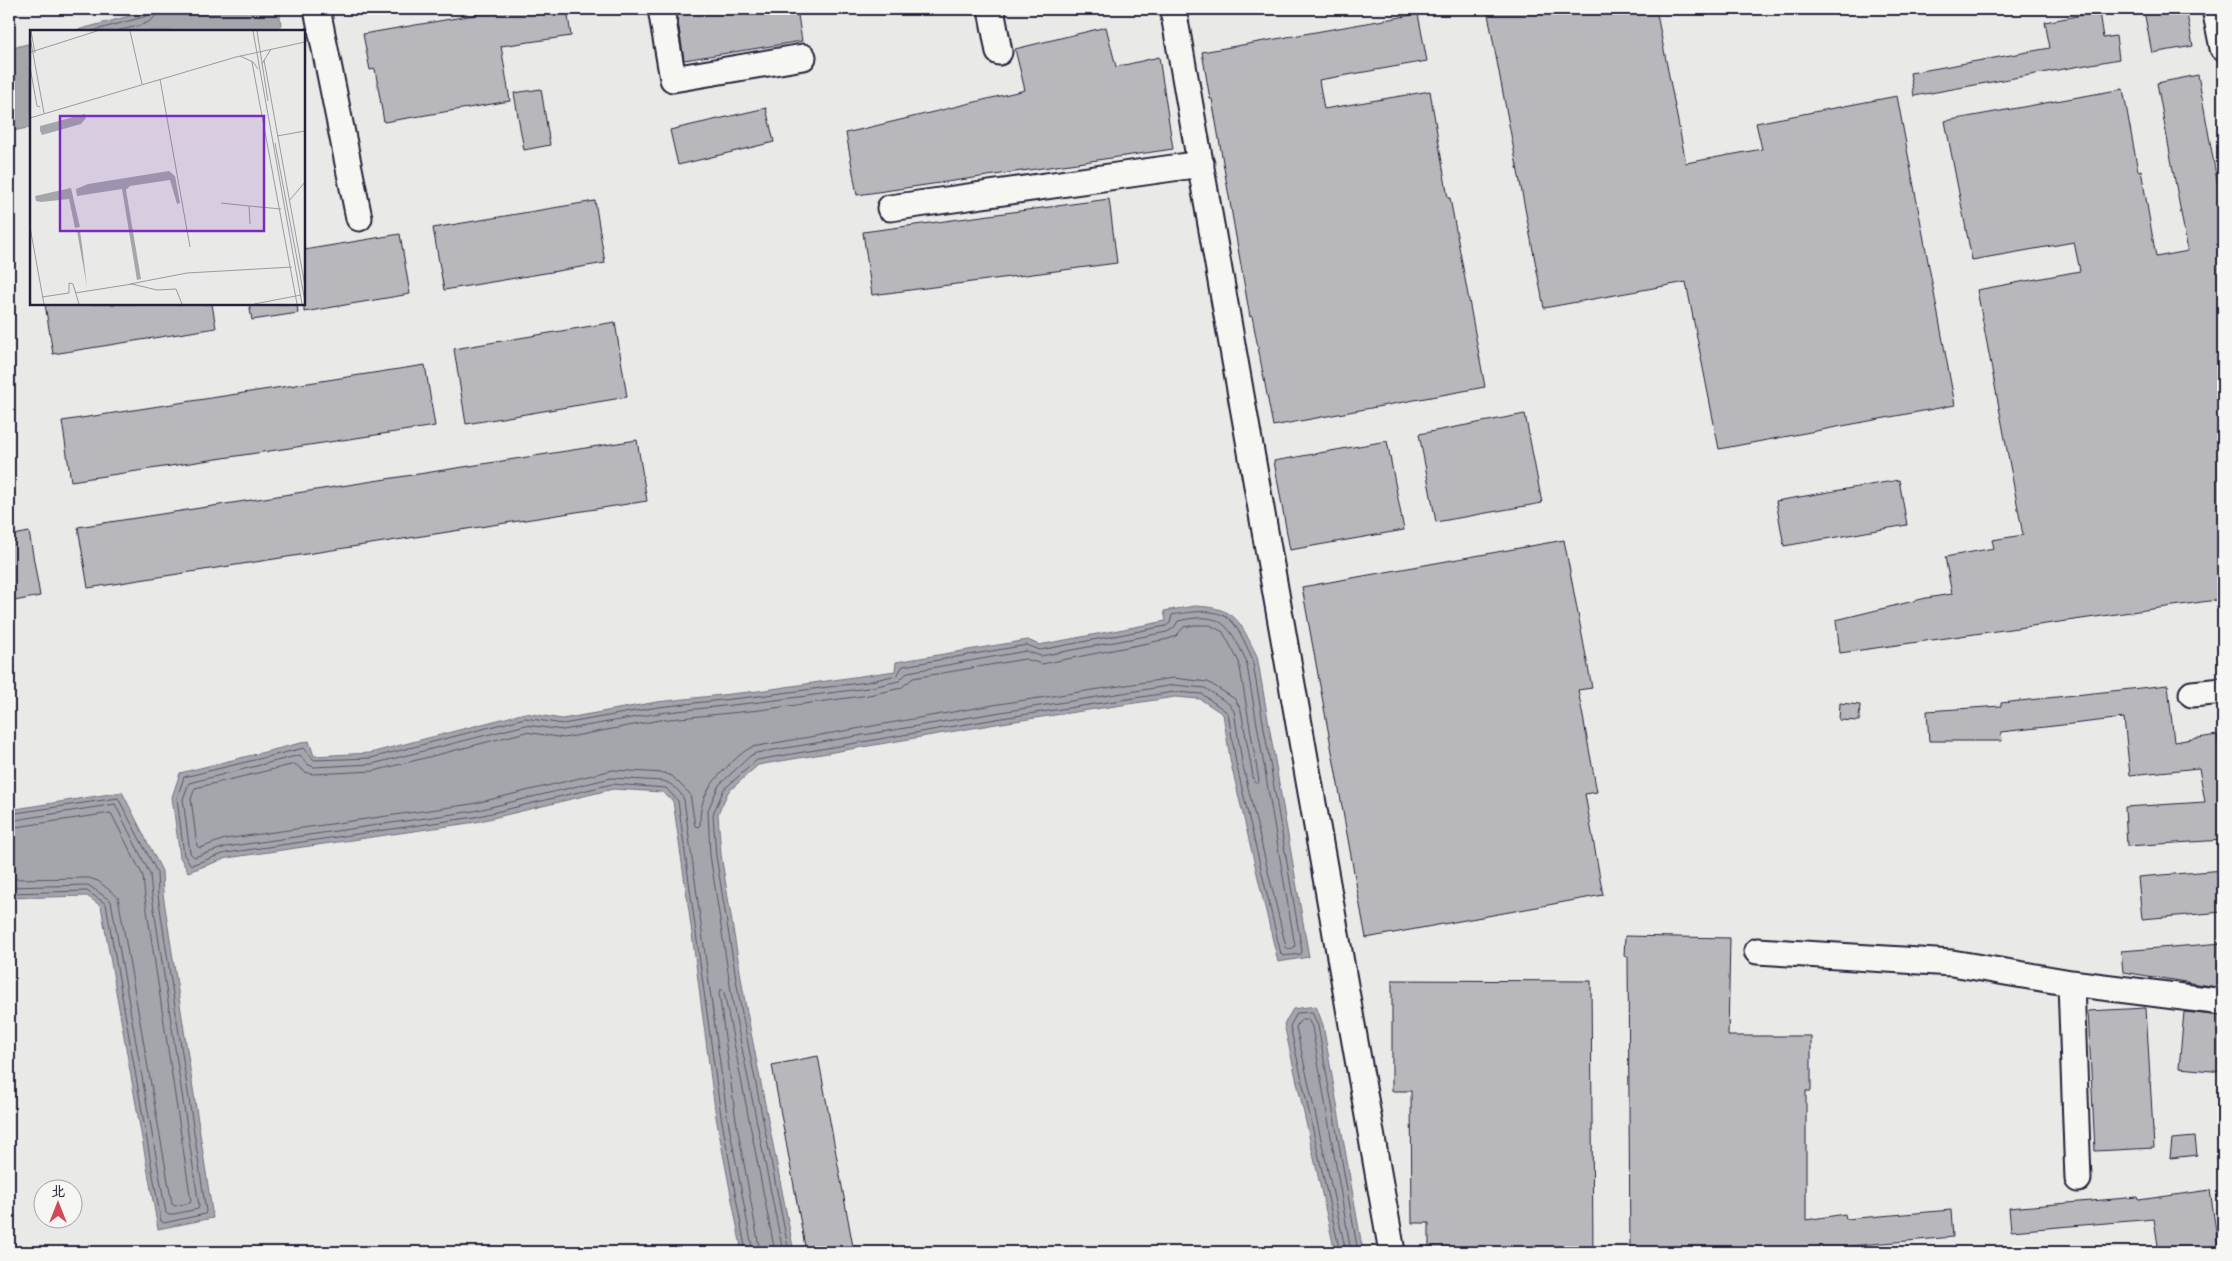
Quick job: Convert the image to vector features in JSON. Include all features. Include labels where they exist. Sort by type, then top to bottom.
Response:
[{"type":"street","points":[[317,9],[359,218]]},
{"type":"street","points":[[661,9],[673,79],[802,57]]},
{"type":"street","points":[[991,9],[999,52]]},
{"type":"street","points":[[1174,9],[1392,1252]]},
{"type":"street","points":[[2215,9],[2223,48]]},
{"type":"street","points":[[890,208],[1201,164]]},
{"type":"street","points":[[2192,694],[2223,691]]},
{"type":"street","points":[[1757,951],[1952,964],[2071,984],[2223,1002]]},
{"type":"street","points":[[2071,984],[2078,1179]]},
{"type":"water","points":[[155,9],[279,9],[281,26],[279,30],[78,30]]},
{"type":"water","points":[[30,43],[30,127],[9,132],[9,49]]},
{"type":"water","points":[[1195,606],[1209,607],[1229,613],[1241,625],[1257,656],[1309,957],[1278,962],[1231,764],[1223,714],[1200,699],[1175,697],[1002,723],[758,765],[728,792],[718,814],[721,855],[745,1002],[794,1252],[742,1252],[716,1117],[673,801],[662,792],[613,789],[476,822],[227,858],[188,872],[180,857],[172,797],[180,773],[309,741],[314,756],[370,753],[525,713],[562,719],[657,702],[758,691],[895,671],[896,662],[1028,640],[1039,645],[1166,621],[1164,611]]},
{"type":"water","points":[[122,792],[162,871],[163,894],[213,1218],[158,1229],[101,906],[87,896],[9,898],[9,810]]},
{"type":"water","points":[[1316,1006],[1323,1025],[1363,1252],[1335,1252],[1284,1024],[1293,1009]]},
{"type":"building","points":[[479,9],[567,9],[571,36],[501,46],[510,101],[384,122],[375,69],[370,70],[363,34],[480,14]]},
{"type":"building","points":[[676,9],[797,9],[802,41],[684,60]]},
{"type":"building","points":[[1487,9],[1656,9],[1686,163],[1762,149],[1756,123],[1897,96],[1955,405],[1719,449],[1686,282],[1544,308]]},
{"type":"building","points":[[2154,9],[2186,9],[2193,46],[2152,53],[2144,11]]},
{"type":"building","points":[[2099,12],[2103,38],[2116,36],[2119,59],[1914,96],[1910,73],[2050,48],[2045,22]]},
{"type":"building","points":[[1418,14],[1427,61],[1319,80],[1324,109],[1430,91],[1448,198],[1450,198],[1485,387],[1273,426],[1252,316],[1250,317],[1202,52]]},
{"type":"building","points":[[1106,27],[1116,67],[1159,57],[1173,149],[857,195],[846,133],[1025,90],[1015,49]]},
{"type":"building","points":[[2198,75],[2223,214],[2223,599],[1840,653],[1836,620],[1926,598],[1952,594],[1945,557],[1994,548],[1992,540],[2023,535],[1977,290],[2080,271],[2074,242],[1972,260],[1945,121],[2123,89],[2138,171],[2141,170],[2156,257],[2188,251],[2157,83]]},
{"type":"building","points":[[541,89],[550,145],[524,150],[514,93]]},
{"type":"building","points":[[766,108],[774,142],[678,165],[670,130]]},
{"type":"building","points":[[1109,199],[1117,263],[872,295],[863,232]]},
{"type":"building","points":[[595,201],[605,263],[444,290],[433,228]]},
{"type":"building","points":[[400,234],[410,294],[304,312],[305,250]]},
{"type":"building","points":[[45,305],[212,305],[216,328],[53,354]]},
{"type":"building","points":[[249,305],[297,305],[298,313],[252,320]]},
{"type":"building","points":[[615,322],[627,397],[466,424],[454,349]]},
{"type":"building","points":[[425,365],[435,426],[71,481],[62,421]]},
{"type":"building","points":[[1525,414],[1542,503],[1436,522],[1419,434]]},
{"type":"building","points":[[637,440],[647,501],[88,588],[78,527]]},
{"type":"building","points":[[1387,441],[1404,530],[1290,550],[1274,461]]},
{"type":"building","points":[[1899,480],[1907,525],[1784,546],[1776,501]]},
{"type":"building","points":[[29,532],[40,596],[9,602],[9,536]]},
{"type":"building","points":[[1564,540],[1592,688],[1578,690],[1597,792],[1585,794],[1603,895],[1366,938],[1302,587]]},
{"type":"building","points":[[2168,685],[2174,742],[2217,735],[2223,770],[2223,840],[2127,846],[2125,807],[2205,802],[2199,768],[2130,775],[2124,718],[2001,732],[2002,741],[1929,741],[1927,711],[2001,706],[2001,703]]},
{"type":"building","points":[[1840,703],[1860,705],[1859,721],[1839,720]]},
{"type":"building","points":[[2223,870],[2223,912],[2142,919],[2138,877]]},
{"type":"building","points":[[1625,936],[1730,938],[1728,1036],[1811,1036],[1811,1091],[1806,1091],[1806,1220],[1845,1214],[1846,1219],[1951,1210],[1953,1237],[1849,1246],[1850,1252],[1630,1252],[1628,957],[1624,956]]},
{"type":"building","points":[[2223,943],[2223,988],[2123,972],[2121,951]]},
{"type":"building","points":[[1392,980],[1591,981],[1593,1252],[1429,1252],[1429,1223],[1412,1223],[1411,1091],[1392,1091]]},
{"type":"building","points":[[2146,1008],[2154,1148],[2095,1151],[2088,1011]]},
{"type":"building","points":[[2184,1012],[2223,1016],[2223,1072],[2179,1068]]},
{"type":"building","points":[[818,1056],[854,1252],[806,1252],[772,1065]]},
{"type":"building","points":[[2195,1137],[2197,1155],[2170,1158],[2172,1139]]},
{"type":"building","points":[[2210,1190],[2219,1252],[2159,1252],[2154,1219],[2011,1231],[2009,1208],[2138,1197],[2139,1200]]}]
